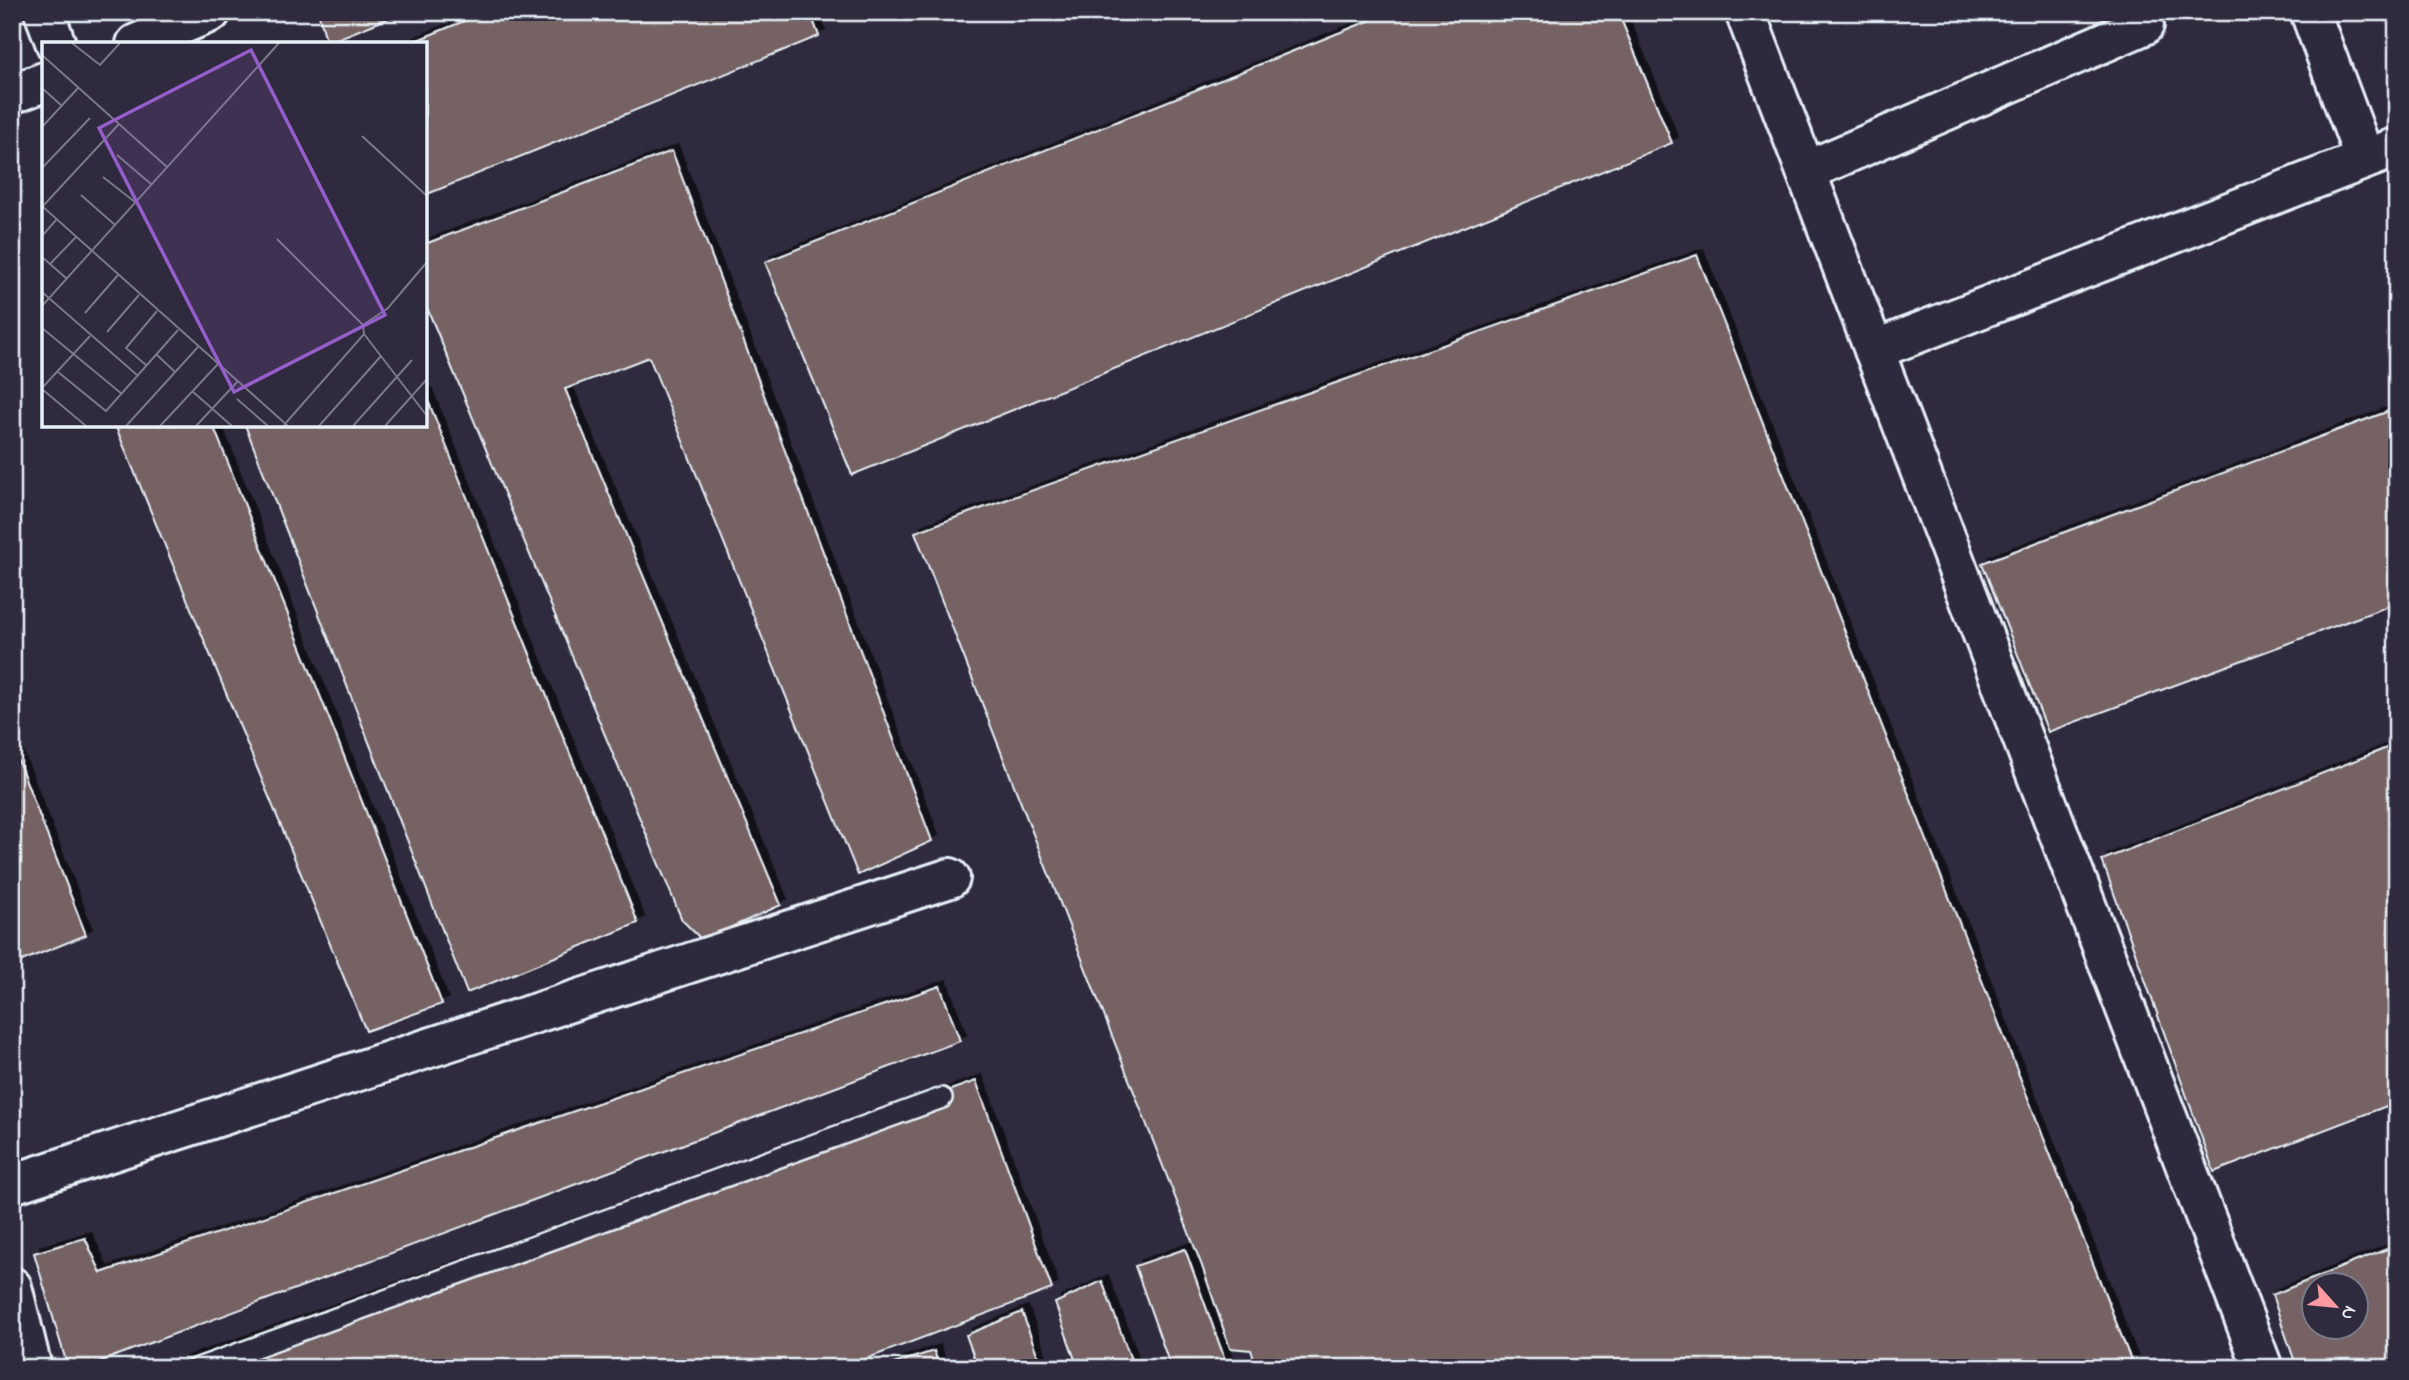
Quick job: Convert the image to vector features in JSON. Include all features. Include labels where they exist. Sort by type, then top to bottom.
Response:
[{"type":"street","points":[[44,12],[54,42]]},
{"type":"street","points":[[141,42],[211,12]]},
{"type":"street","points":[[1745,12],[2263,1368]]},
{"type":"street","points":[[1874,349],[2381,153],[2310,12]]},
{"type":"street","points":[[1806,171],[2144,26]]},
{"type":"street","points":[[12,94],[42,83]]},
{"type":"street","points":[[12,1184],[950,878]]},
{"type":"street","points":[[12,1287],[32,1368]]},
{"type":"lane","points":[[198,1368],[942,1098]]},
{"type":"building","points":[[318,12],[404,12],[329,42],[327,42]]},
{"type":"building","points":[[486,12],[810,12],[819,36],[427,194],[427,42],[413,42]]},
{"type":"building","points":[[1391,12],[1618,12],[1672,143],[852,475],[765,262]]},
{"type":"building","points":[[672,151],[932,841],[858,875],[649,357],[565,389],[781,905],[702,940],[682,920],[427,308],[427,243]]},
{"type":"building","points":[[1697,255],[2134,1368],[1257,1368],[1251,1350],[1230,1348],[1202,1266],[915,532]]},
{"type":"building","points":[[427,398],[638,923],[467,993],[246,427],[427,427]]},
{"type":"building","points":[[2397,408],[2397,603],[2048,732],[1982,563]]},
{"type":"building","points":[[116,427],[214,427],[442,1004],[366,1031]]},
{"type":"building","points":[[2397,744],[2397,1102],[2214,1172],[2102,860]]},
{"type":"building","points":[[12,745],[86,935],[12,965]]},
{"type":"building","points":[[940,986],[960,1041],[83,1368],[68,1368],[34,1253],[85,1238],[101,1273]]},
{"type":"building","points":[[976,1081],[1052,1289],[842,1368],[166,1368]]},
{"type":"building","points":[[2397,1245],[2397,1368],[2297,1368],[2272,1295],[2300,1284],[2300,1342],[2370,1342],[2370,1272],[2330,1272]]},
{"type":"building","points":[[1185,1249],[1228,1368],[1171,1368],[1135,1266]]},
{"type":"building","points":[[1102,1281],[1134,1368],[1078,1368],[1055,1303]]},
{"type":"building","points":[[1022,1312],[1042,1368],[978,1368],[966,1335]]},
{"type":"building","points":[[934,1351],[940,1368],[887,1366]]}]
